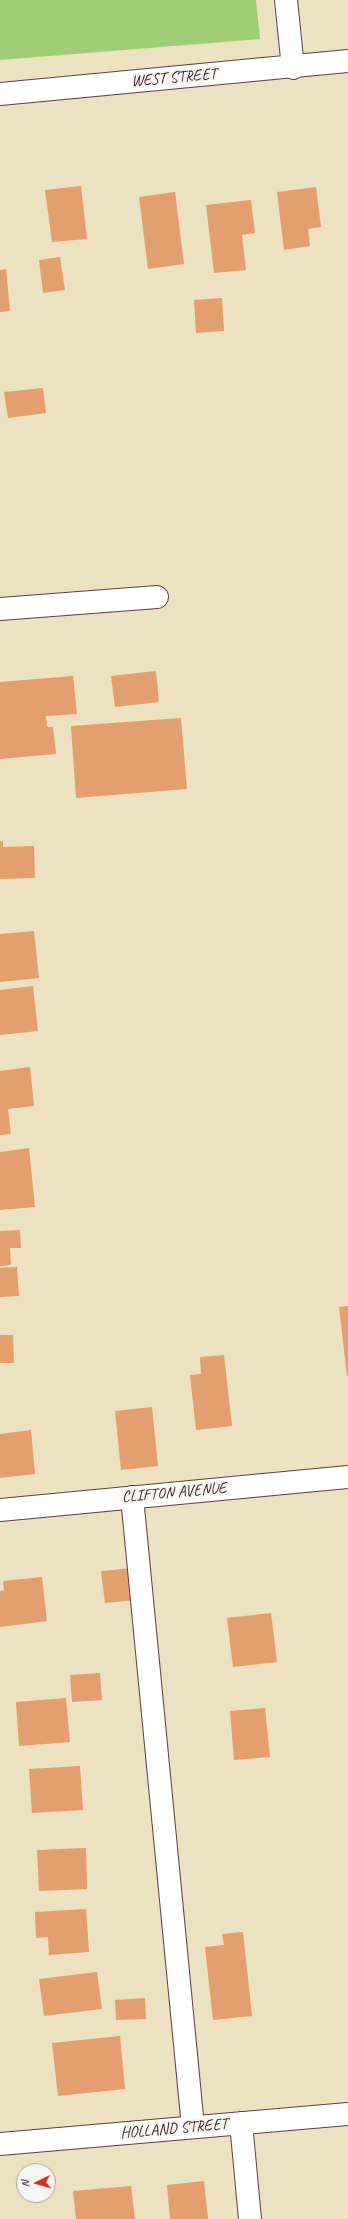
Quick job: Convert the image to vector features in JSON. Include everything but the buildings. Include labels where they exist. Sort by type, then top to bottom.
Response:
[{"type":"street","points":[[286,0],[293,68]]},
{"type":"street","name":"WEST STREET","points":[[0,94],[293,68],[348,61]]},
{"type":"street","points":[[0,609],[157,597]]},
{"type":"street","name":"CLIFTON AVENUE","points":[[0,1510],[348,1477]]},
{"type":"street","points":[[132,1497],[192,2127]]},
{"type":"street","name":"HOLLAND STREET","points":[[0,2144],[348,2114]]},
{"type":"street","points":[[241,2123],[250,2219]]},
{"type":"green space","points":[[0,0],[256,0],[260,39],[0,60]]}]
